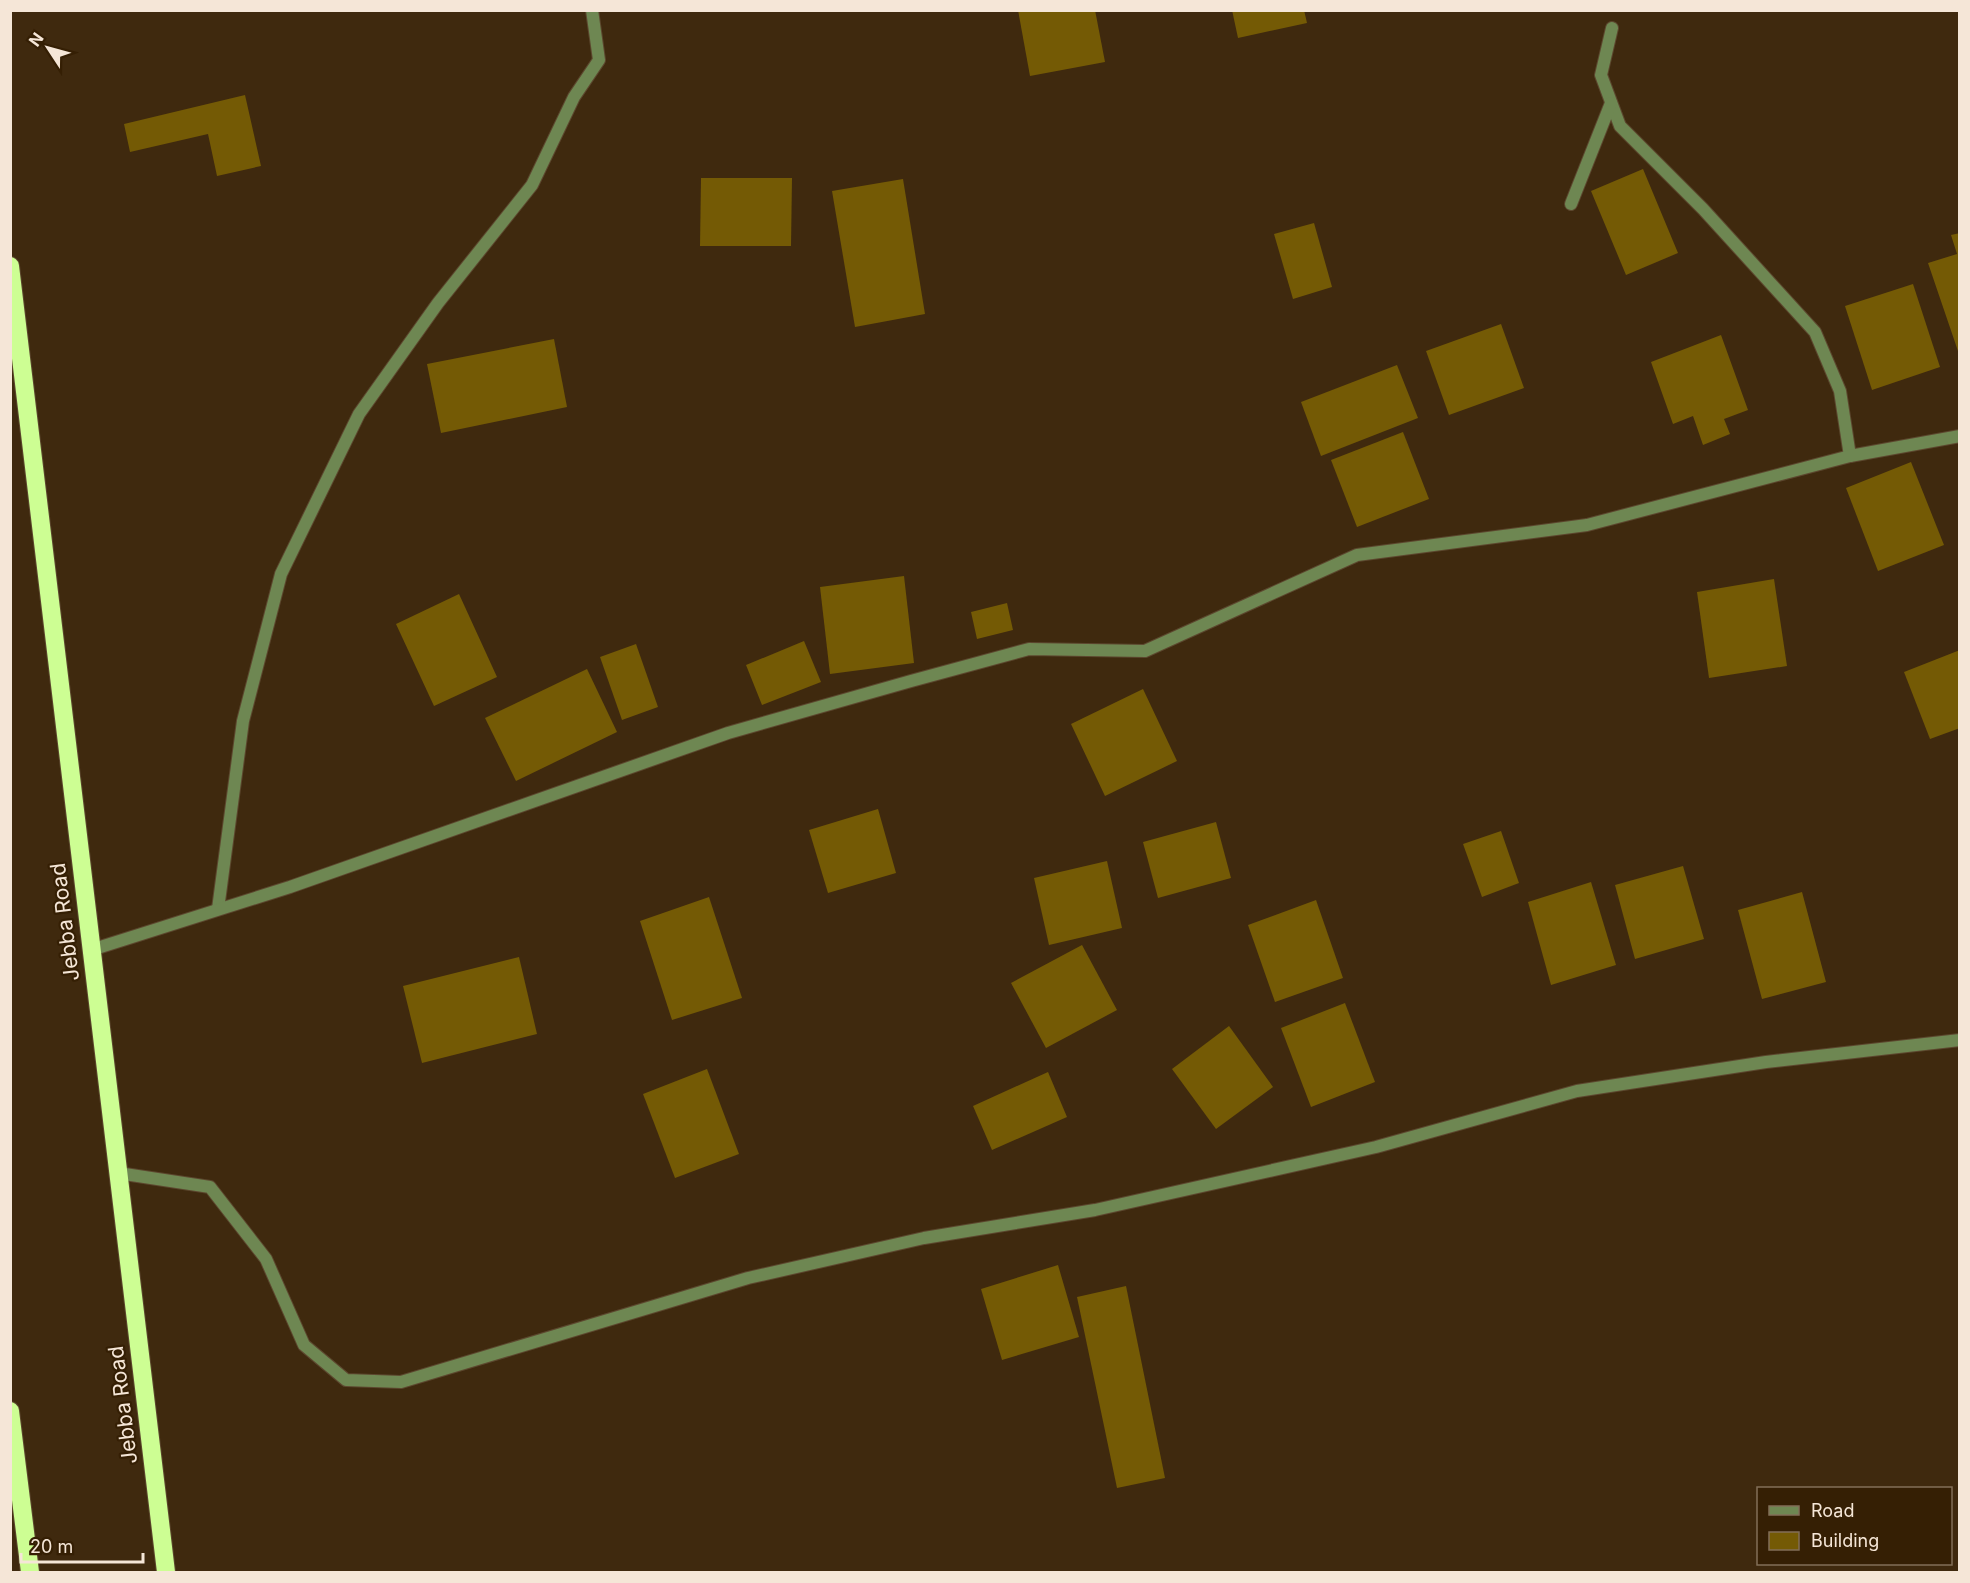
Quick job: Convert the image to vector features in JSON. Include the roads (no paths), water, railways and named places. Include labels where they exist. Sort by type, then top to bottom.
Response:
[{"type":"highway","name":"Jebba Road","points":[[10,266],[166,1572]]},
{"type":"highway","points":[[10,1411],[30,1572]]},
{"type":"street","points":[[218,909],[243,721],[281,574],[359,414],[438,303],[532,185],[574,97],[599,60],[592,10]]},
{"type":"street","points":[[1612,28],[1601,75],[1620,126],[1703,208],[1815,332],[1840,391],[1850,456]]},
{"type":"street","points":[[1571,204],[1611,103]]},
{"type":"street","points":[[90,950],[290,887],[728,733],[900,684],[1029,649],[1145,651],[1357,555],[1587,525],[1850,456],[1959,436]]},
{"type":"street","points":[[118,1173],[210,1187],[266,1258],[304,1345],[346,1380],[401,1383],[748,1278],[924,1238],[1095,1210],[1376,1147],[1577,1091],[1766,1062],[1959,1040]]}]
